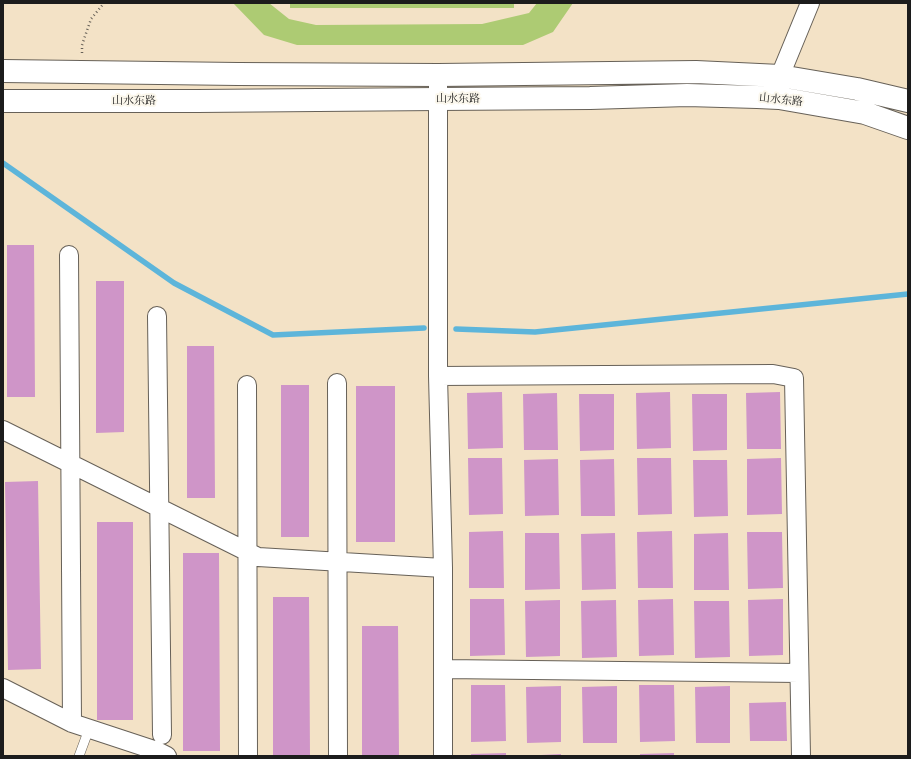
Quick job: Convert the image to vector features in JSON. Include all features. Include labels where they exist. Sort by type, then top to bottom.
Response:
[{"type":"highway","name":"山水东路","points":[[3,71],[438,75],[696,72],[780,76],[857,89],[908,101]]},
{"type":"highway","name":"山水东路","points":[[3,101],[590,98],[687,95],[780,98],[865,113],[908,128]]},
{"type":"street","points":[[780,98],[780,76],[810,3]]},
{"type":"street","points":[[438,75],[438,376],[443,568],[443,756]]},
{"type":"street","points":[[69,255],[72,723]]},
{"type":"street","points":[[3,688],[72,723],[160,749],[157,316]]},
{"type":"street","points":[[438,376],[773,374],[794,378],[801,756]]},
{"type":"street","points":[[337,383],[338,756]]},
{"type":"street","points":[[247,385],[248,756]]},
{"type":"street","points":[[3,430],[258,557],[443,568]]},
{"type":"street","points":[[444,669],[799,673]]},
{"type":"lane","points":[[79,756],[89,729]]},
{"type":"path","points":[[81,72],[82,45],[91,19],[104,3]]},
{"type":"green space","points":[[233,3],[269,3],[289,19],[316,25],[482,24],[529,13],[537,3],[573,3],[553,32],[523,45],[297,45],[264,35]]},
{"type":"green space","points":[[290,3],[514,3],[514,8],[290,8]]},
{"type":"building","points":[[7,245],[34,245],[35,397],[7,397]]},
{"type":"building","points":[[96,281],[124,281],[124,432],[96,433]]},
{"type":"building","points":[[187,346],[214,346],[215,498],[187,498]]},
{"type":"building","points":[[281,385],[309,385],[309,537],[281,537]]},
{"type":"building","points":[[356,386],[395,386],[395,542],[356,542]]},
{"type":"building","points":[[502,392],[503,448],[468,449],[467,393]]},
{"type":"building","points":[[670,392],[671,448],[637,449],[636,393]]},
{"type":"building","points":[[780,392],[781,449],[747,449],[746,393]]},
{"type":"building","points":[[557,393],[558,450],[524,450],[523,394]]},
{"type":"building","points":[[579,394],[614,394],[614,450],[580,451]]},
{"type":"building","points":[[692,394],[727,394],[727,450],[693,451]]},
{"type":"building","points":[[468,458],[502,458],[503,514],[469,515]]},
{"type":"building","points":[[637,458],[671,458],[672,514],[638,515]]},
{"type":"building","points":[[781,458],[782,514],[747,515],[747,459]]},
{"type":"building","points":[[558,459],[559,515],[525,516],[524,460]]},
{"type":"building","points":[[614,459],[615,516],[581,516],[580,460]]},
{"type":"building","points":[[693,460],[727,460],[728,516],[694,517]]},
{"type":"building","points":[[38,481],[41,669],[8,670],[5,482]]},
{"type":"building","points":[[97,522],[133,522],[133,720],[97,720]]},
{"type":"building","points":[[503,531],[504,588],[469,588],[469,532]]},
{"type":"building","points":[[672,531],[673,588],[638,588],[637,532]]},
{"type":"building","points":[[747,532],[782,532],[783,588],[748,589]]},
{"type":"building","points":[[525,533],[559,533],[560,589],[525,590]]},
{"type":"building","points":[[615,533],[616,589],[582,590],[581,534]]},
{"type":"building","points":[[728,533],[729,590],[694,590],[694,534]]},
{"type":"building","points":[[183,553],[219,553],[220,751],[183,751]]},
{"type":"building","points":[[273,597],[309,597],[310,756],[273,756]]},
{"type":"building","points":[[470,599],[504,599],[505,655],[470,656]]},
{"type":"building","points":[[673,599],[674,655],[639,656],[638,600]]},
{"type":"building","points":[[783,599],[783,655],[749,656],[748,600]]},
{"type":"building","points":[[560,600],[560,656],[526,657],[525,601]]},
{"type":"building","points":[[616,600],[617,657],[582,658],[581,601]]},
{"type":"building","points":[[694,601],[729,601],[730,657],[695,658]]},
{"type":"building","points":[[362,626],[398,626],[399,756],[362,756]]},
{"type":"building","points":[[471,685],[505,685],[506,741],[471,742]]},
{"type":"building","points":[[639,685],[674,685],[675,741],[640,742]]},
{"type":"building","points":[[561,686],[561,742],[527,743],[526,687]]},
{"type":"building","points":[[617,686],[617,743],[583,743],[582,687]]},
{"type":"building","points":[[730,686],[730,743],[696,743],[695,687]]},
{"type":"building","points":[[786,702],[787,741],[750,741],[749,703]]},
{"type":"building","points":[[506,753],[506,756],[471,756],[471,754]]},
{"type":"building","points":[[674,753],[674,756],[640,756],[640,754]]},
{"type":"building","points":[[561,754],[561,756],[541,756],[541,755]]},
{"type":"waterway","points":[[3,163],[174,283],[273,335],[424,328]]},
{"type":"waterway","points":[[456,329],[535,332],[908,294]]}]
